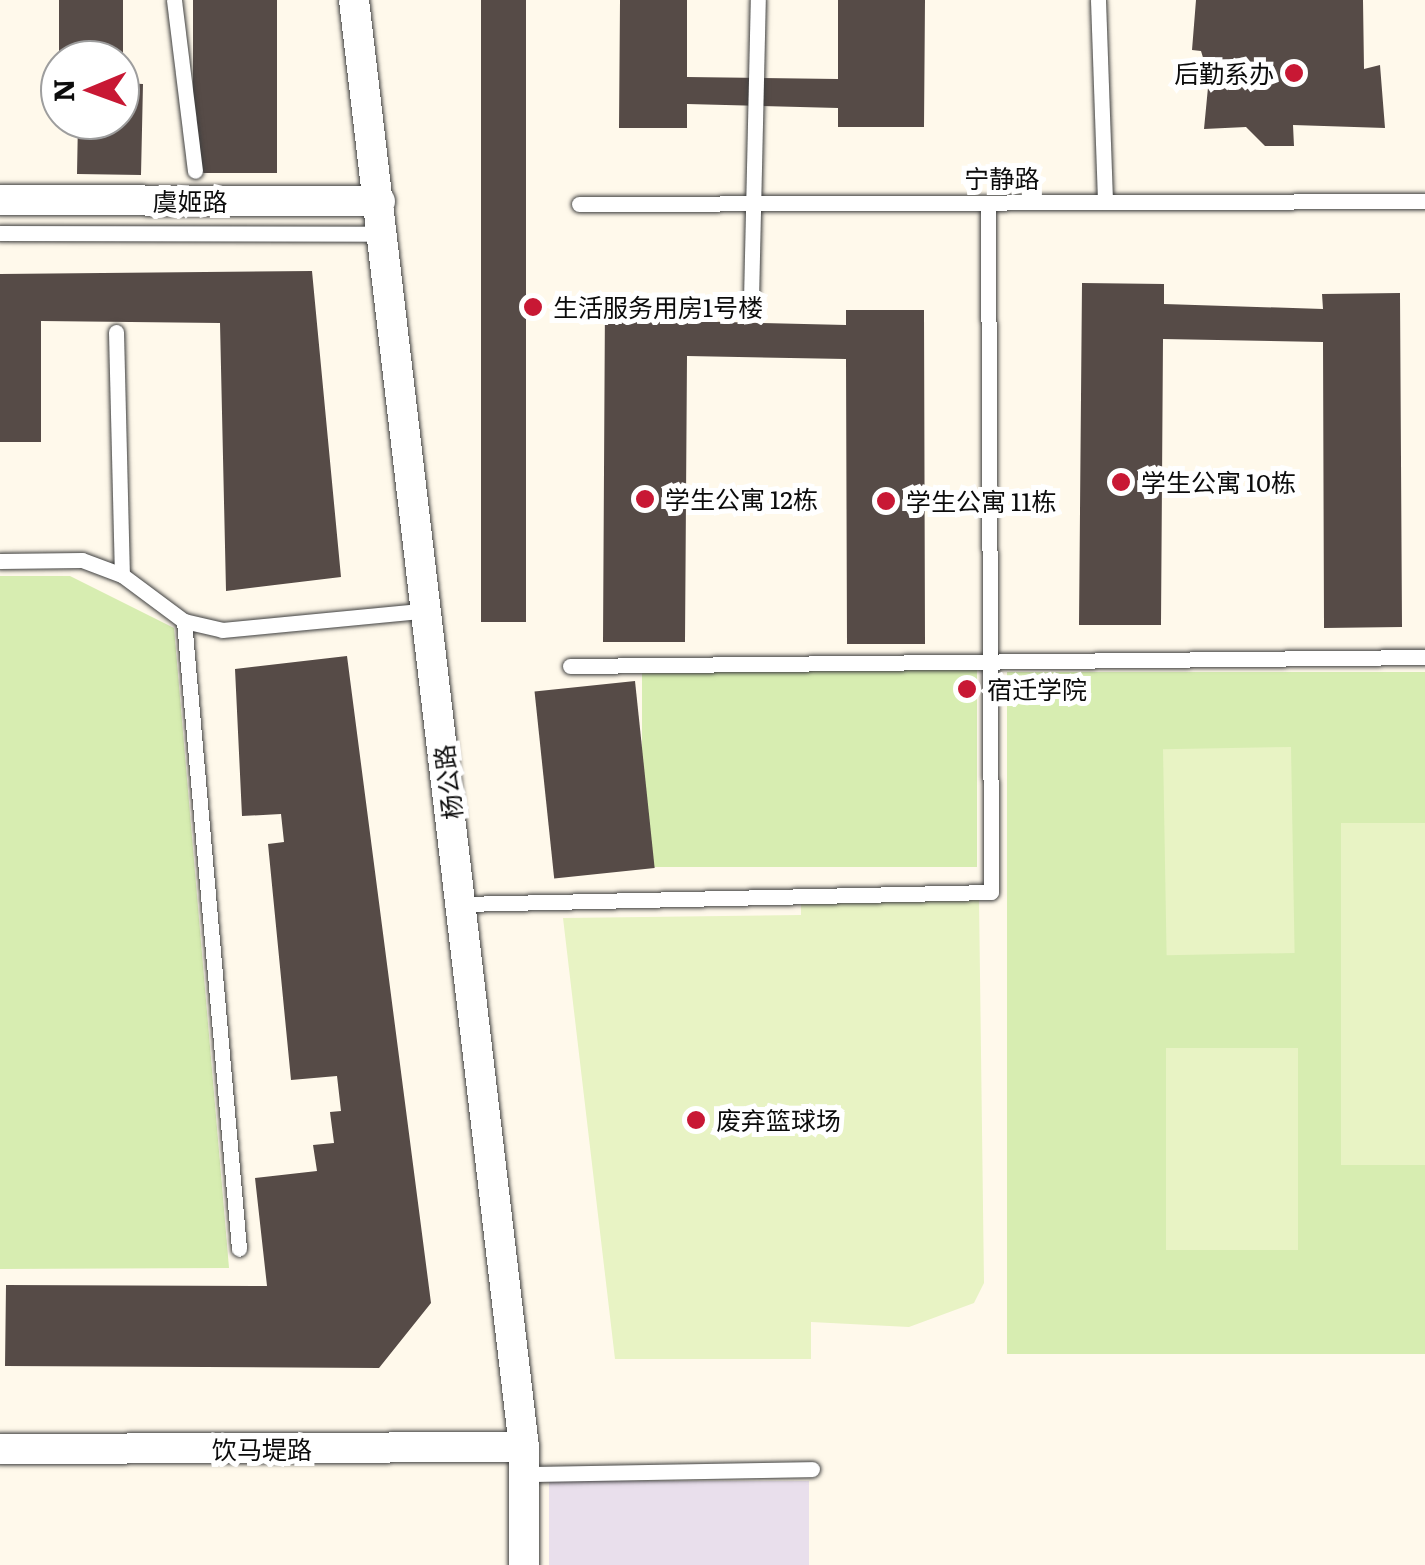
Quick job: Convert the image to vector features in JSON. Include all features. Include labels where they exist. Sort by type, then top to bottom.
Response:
[{"type":"street","name":"杨公路","points":[[354,0],[525,1461],[524,1565]]},
{"type":"street","name":"虞姬路","points":[[0,200],[380,202]]},
{"type":"street","name":"饮马堤路","points":[[0,1449],[525,1461]]},
{"type":"lane","points":[[174,0],[195,171]]},
{"type":"lane","points":[[751,300],[758,0]]},
{"type":"lane","points":[[1098,0],[1105,202]]},
{"type":"lane","name":"宁静路","points":[[579,204],[1425,201]]},
{"type":"lane","points":[[462,904],[990,892],[988,203]]},
{"type":"lane","points":[[0,233],[384,234]]},
{"type":"lane","points":[[116,332],[122,575]]},
{"type":"lane","points":[[0,561],[82,560],[122,575],[184,622],[254,630],[428,610]]},
{"type":"lane","points":[[184,622],[239,1248]]},
{"type":"lane","points":[[570,666],[1425,656]]},
{"type":"lane","points":[[525,1461],[812,1469]]},
{"type":"shaded area","points":[[549,1481],[809,1481],[809,1565],[549,1565]]},
{"type":"green space","points":[[0,576],[70,576],[174,628],[229,1268],[0,1269]]},
{"type":"green space","points":[[642,670],[977,670],[977,867],[642,867]]},
{"type":"green space","points":[[1007,672],[1425,672],[1425,1354],[1007,1354]]},
{"type":"green space","points":[[1291,747],[1295,953],[1167,955],[1163,749]]},
{"type":"green space","points":[[1341,823],[1425,823],[1425,1165],[1341,1165]]},
{"type":"green space","points":[[979,898],[984,1283],[974,1303],[909,1327],[811,1322],[811,1359],[615,1359],[563,918],[801,915],[801,903]]},
{"type":"green space","points":[[1166,1048],[1298,1048],[1298,1250],[1166,1250]]},
{"type":"building","points":[[59,0],[123,0],[123,40],[59,40]]},
{"type":"building","points":[[193,0],[277,0],[277,173],[193,173]]},
{"type":"building","points":[[481,0],[526,0],[526,622],[481,622]]},
{"type":"building","points":[[620,0],[687,0],[687,77],[838,79],[838,0],[925,0],[924,127],[838,127],[838,108],[687,104],[687,128],[619,128]]},
{"type":"building","name":"后勤系办","points":[[1196,0],[1363,0],[1364,69],[1380,65],[1385,128],[1293,125],[1294,146],[1265,146],[1246,127],[1204,129],[1209,77],[1201,51],[1192,50]]},
{"type":"building","points":[[140,84],[143,84],[141,175],[77,174],[78,140],[140,140]]},
{"type":"building","points":[[312,271],[341,577],[226,591],[220,323],[41,321],[41,442],[0,442],[0,274]]},
{"type":"building","points":[[1082,283],[1164,284],[1164,304],[1323,309],[1322,294],[1400,293],[1402,627],[1324,628],[1323,342],[1163,339],[1161,625],[1079,625]]},
{"type":"building","points":[[605,300],[687,301],[687,321],[846,325],[846,310],[924,310],[925,644],[847,644],[846,359],[687,356],[685,642],[603,642]]},
{"type":"building","points":[[347,656],[431,1303],[379,1368],[5,1366],[6,1285],[267,1286],[255,1178],[317,1171],[313,1145],[334,1143],[330,1112],[341,1111],[337,1076],[291,1080],[268,844],[284,842],[281,814],[242,816],[235,669]]},
{"type":"building","points":[[635,681],[655,868],[554,879],[535,692]]},
{"type":"place","name":"后勤系办","points":[[1294,73]]},
{"type":"place","name":"生活服务用房1号楼","points":[[533,307]]},
{"type":"place","name":"学生公寓 10栋","points":[[1121,482]]},
{"type":"place","name":"学生公寓 12栋","points":[[645,499]]},
{"type":"place","name":"学生公寓 11栋","points":[[886,501]]},
{"type":"place","name":"宿迁学院","points":[[967,689]]},
{"type":"place","name":"废弃篮球场","points":[[696,1120]]}]
